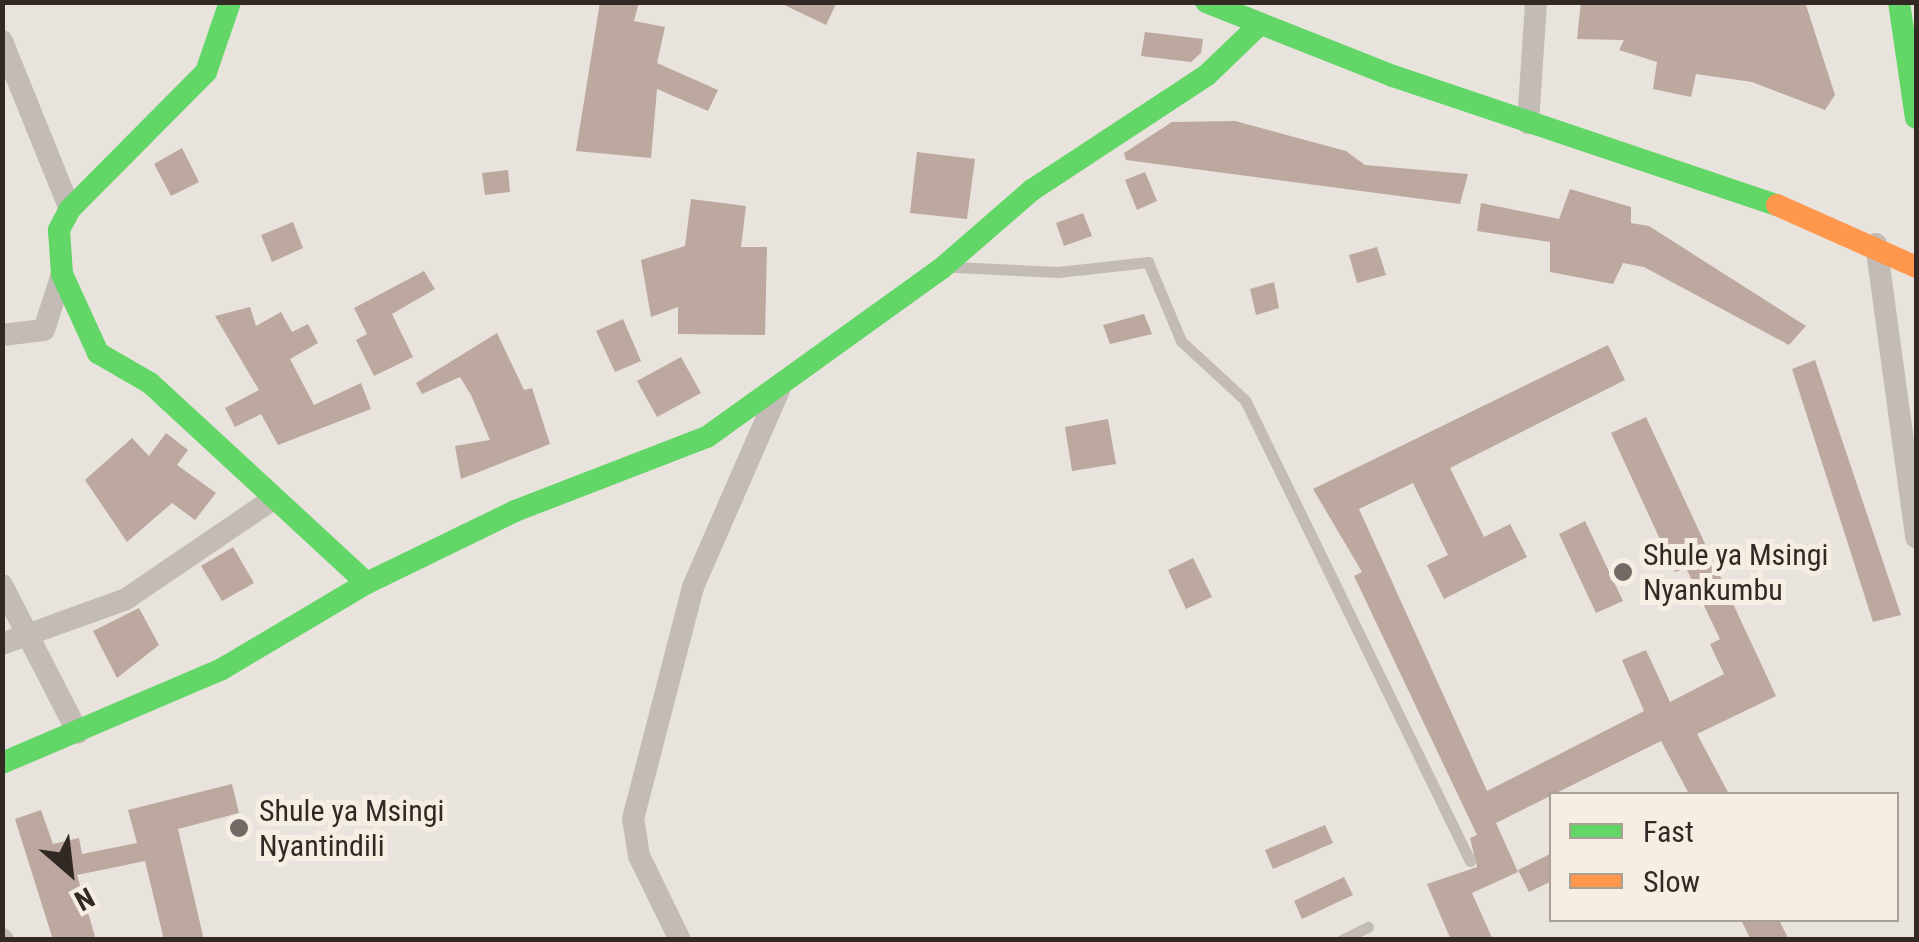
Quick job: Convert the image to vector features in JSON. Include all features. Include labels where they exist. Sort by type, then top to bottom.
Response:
[{"type":"main road","points":[[230,2],[206,72],[70,208],[60,230],[62,274],[86,340],[150,383],[367,583]]},
{"type":"main road","points":[[1206,2],[1528,123],[1876,244],[1916,267]]},
{"type":"main road","points":[[1899,2],[1916,118]]},
{"type":"main road","points":[[2,762],[222,669],[367,583],[515,512],[707,436],[778,390],[941,269],[1032,190],[1207,74],[1259,25]]},
{"type":"street","points":[[1528,123],[1536,2]]},
{"type":"street","points":[[2,41],[70,208]]},
{"type":"street","points":[[1876,244],[1916,537]]},
{"type":"street","points":[[2,334],[44,330],[62,274]]},
{"type":"street","points":[[680,940],[636,847],[633,818],[693,586],[778,390]]},
{"type":"street","points":[[2,644],[126,599],[273,498]]},
{"type":"street","points":[[2,585],[78,733]]},
{"type":"lane","points":[[941,269],[1058,272],[1148,262],[1181,341],[1244,400],[1470,861]]},
{"type":"lane","points":[[1342,940],[1368,927]]},
{"type":"building","points":[[600,2],[639,2],[634,21],[665,27],[657,63],[718,90],[708,111],[657,89],[651,158],[576,151]]},
{"type":"building","points":[[778,2],[837,2],[826,25]]},
{"type":"building","points":[[1581,2],[1805,2],[1835,95],[1825,110],[1752,82],[1696,74],[1691,97],[1653,89],[1657,62],[1619,50],[1624,40],[1577,39]]},
{"type":"building","points":[[1145,32],[1203,39],[1201,53],[1191,62],[1141,56]]},
{"type":"building","points":[[1235,121],[1346,151],[1365,165],[1468,174],[1460,204],[1126,160],[1124,153],[1172,122]]},
{"type":"building","points":[[182,148],[199,182],[171,196],[154,164]]},
{"type":"building","points":[[917,152],[975,159],[967,219],[910,213]]},
{"type":"building","points":[[508,170],[510,192],[485,195],[482,173]]},
{"type":"building","points":[[1145,172],[1157,201],[1137,210],[1125,180]]},
{"type":"building","points":[[1570,189],[1631,207],[1631,223],[1649,226],[1806,326],[1789,345],[1644,267],[1623,263],[1613,284],[1550,272],[1550,242],[1477,231],[1481,203],[1559,219]]},
{"type":"building","points":[[691,199],[746,206],[741,247],[767,247],[765,335],[678,334],[678,307],[651,317],[641,260],[685,246]]},
{"type":"building","points":[[1083,213],[1092,236],[1064,246],[1056,223]]},
{"type":"building","points":[[293,222],[303,248],[272,262],[261,235]]},
{"type":"building","points":[[1377,247],[1386,275],[1357,283],[1349,255]]},
{"type":"building","points":[[424,271],[435,289],[392,314],[413,357],[374,376],[356,340],[367,334],[354,308]]},
{"type":"building","points":[[1274,282],[1279,308],[1256,315],[1250,289]]},
{"type":"building","points":[[250,307],[256,326],[281,312],[292,332],[308,324],[318,343],[290,359],[314,405],[361,383],[371,409],[278,445],[261,414],[235,427],[225,408],[259,390],[215,316]]},
{"type":"building","points":[[1144,314],[1152,334],[1110,344],[1103,325]]},
{"type":"building","points":[[623,319],[641,361],[615,372],[596,331]]},
{"type":"building","points":[[497,333],[524,390],[532,388],[550,444],[461,479],[455,446],[490,440],[471,395],[460,377],[422,394],[416,383]]},
{"type":"building","points":[[1608,345],[1625,380],[1450,468],[1484,537],[1510,524],[1527,557],[1444,599],[1427,565],[1448,555],[1413,483],[1359,509],[1487,791],[1644,711],[1622,660],[1646,650],[1670,702],[1724,674],[1710,644],[1720,639],[1686,568],[1675,572],[1611,433],[1646,417],[1776,696],[1697,734],[1728,792],[1688,792],[1661,741],[1558,792],[1549,792],[1549,797],[1496,823],[1518,872],[1472,893],[1493,940],[1451,940],[1427,884],[1477,867],[1470,838],[1477,835],[1354,576],[1362,572],[1313,489]]},
{"type":"building","points":[[681,357],[701,393],[657,417],[637,381]]},
{"type":"building","points":[[1815,360],[1901,615],[1873,622],[1792,369]]},
{"type":"building","points":[[1108,419],[1116,464],[1072,471],[1065,427]]},
{"type":"building","points":[[166,433],[188,450],[177,465],[216,493],[195,520],[172,503],[127,542],[85,480],[132,438],[149,456]]},
{"type":"building","points":[[1585,521],[1623,601],[1596,613],[1559,534]]},
{"type":"building","points":[[233,547],[254,583],[222,601],[201,566]]},
{"type":"building","points":[[1193,558],[1212,597],[1186,609],[1168,570]]},
{"type":"building","points":[[139,608],[159,645],[117,678],[93,631]]},
{"type":"building","points":[[232,784],[239,813],[178,829],[204,940],[164,940],[145,861],[77,875],[96,940],[53,940],[15,819],[41,810],[53,844],[79,838],[82,854],[137,843],[128,810]]},
{"type":"building","points":[[1325,825],[1333,843],[1273,869],[1265,850]]},
{"type":"building","points":[[1549,854],[1549,882],[1529,892],[1518,870]]},
{"type":"building","points":[[1344,877],[1353,895],[1302,919],[1294,901]]},
{"type":"building","points":[[1742,922],[1780,922],[1789,940],[1751,940]]},
{"type":"traffic: fast","points":[[230,2],[206,72],[70,209],[59,230],[62,274],[98,353],[150,383],[367,583]]},
{"type":"traffic: fast","points":[[1206,2],[1393,76],[1777,205]]},
{"type":"traffic: fast","points":[[1899,2],[1916,118]]},
{"type":"traffic: fast","points":[[2,763],[222,669],[367,583],[515,511],[707,437],[941,269],[1032,190],[1207,75],[1259,25]]},
{"type":"traffic: slow","points":[[1777,205],[1916,267]]},
{"type":"place","name":"Shule ya Msingi Nyankumbu","points":[[1623,572]]},
{"type":"place","name":"Shule ya Msingi Nyantindili","points":[[239,828]]}]
